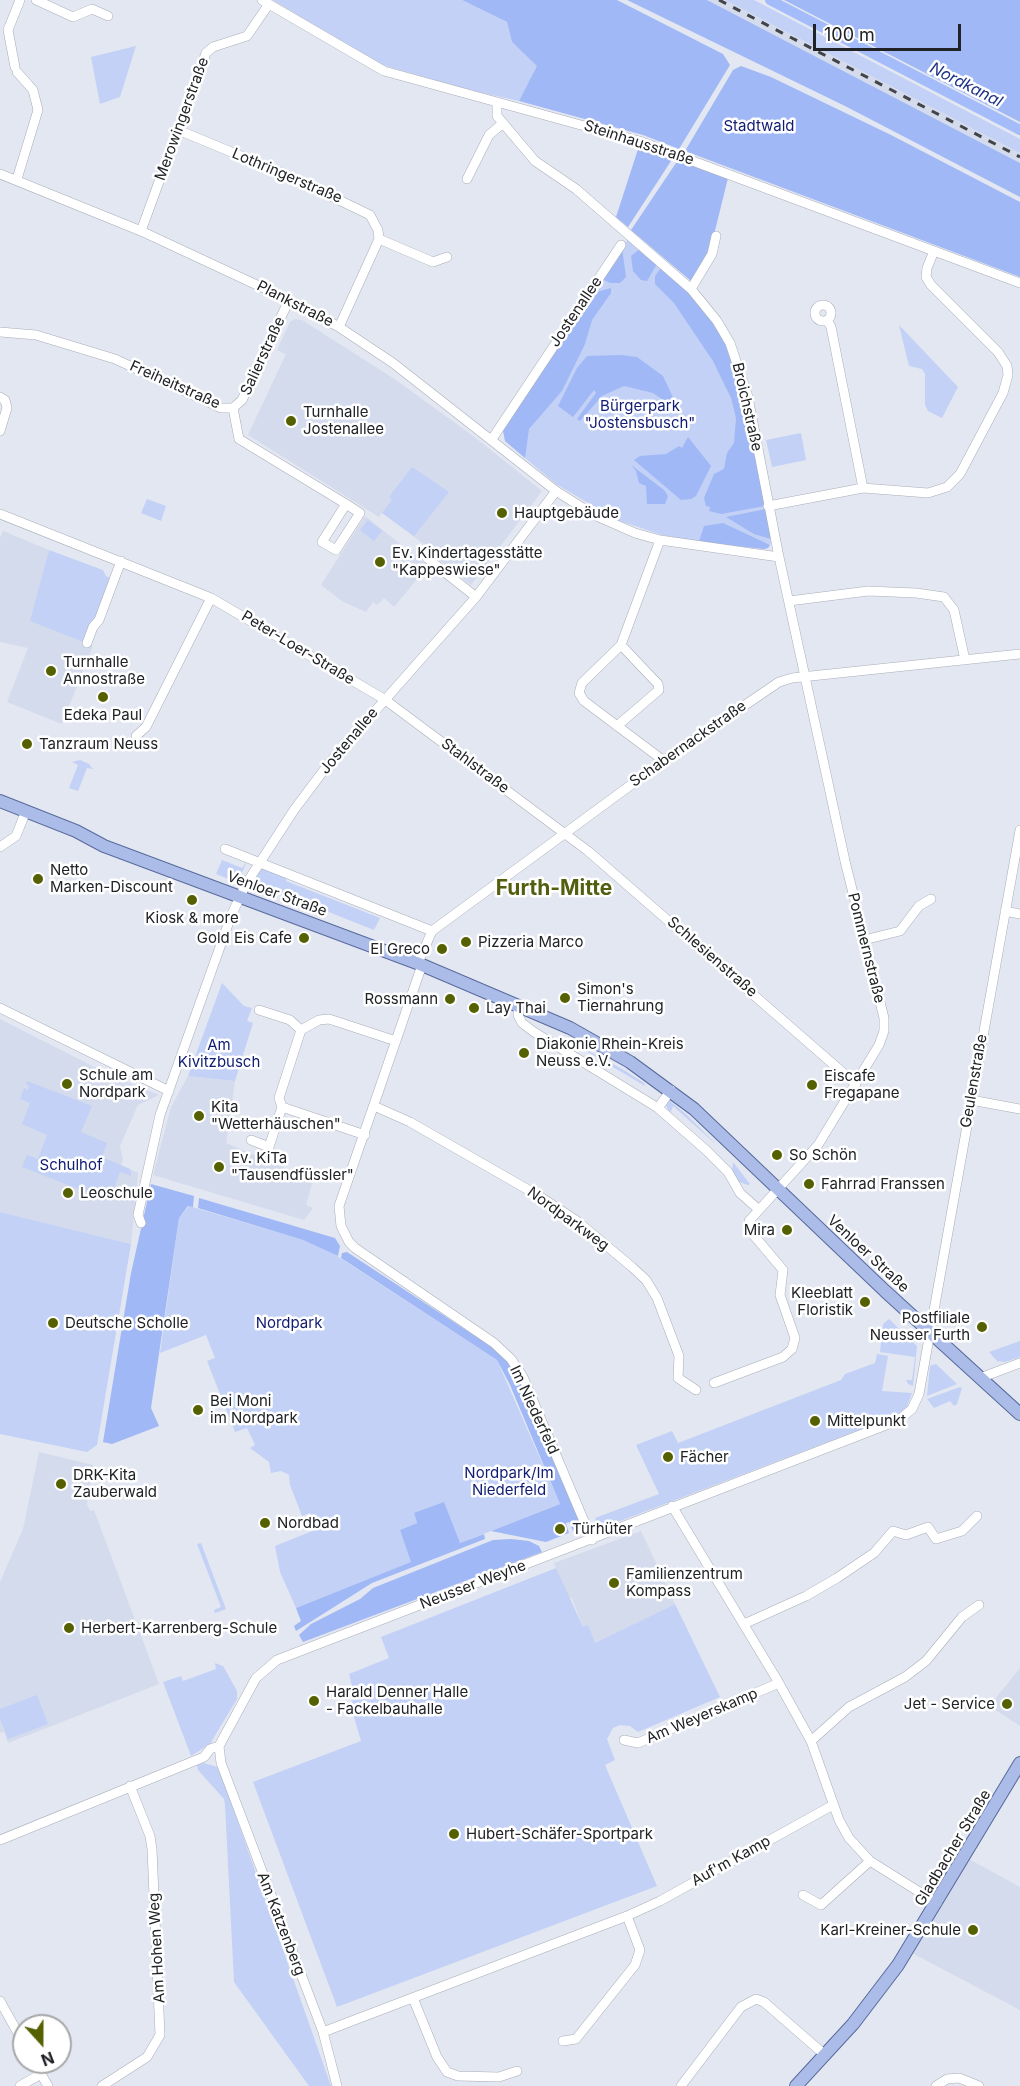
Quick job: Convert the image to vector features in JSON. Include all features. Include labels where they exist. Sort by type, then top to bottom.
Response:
[{"type":"main road","name":"Venloer Straße","points":[[0,801],[104,846],[420,964],[570,1028],[630,1062],[671,1090],[1020,1414]]},
{"type":"main road","name":"Gladbacher Straße","points":[[796,2086],[885,1984],[938,1904],[1020,1763]]},
{"type":"street","points":[[16,179],[38,110],[33,90],[16,69],[8,30],[20,0]]},
{"type":"street","points":[[36,0],[73,17],[92,9],[108,16]]},
{"type":"street","name":"Steinhausstraße","points":[[266,2],[384,71],[639,141],[1020,283]]},
{"type":"street","name":"Merowingerstraße","points":[[141,231],[206,53],[213,47],[247,36],[266,2]]},
{"type":"street","name":"Broichstraße","points":[[497,102],[497,117],[535,161],[576,189],[691,289],[717,321],[740,367],[778,557],[806,677]]},
{"type":"street","points":[[467,179],[489,135],[502,124]]},
{"type":"street","name":"Lothringerstraße","points":[[178,130],[361,208],[375,221],[379,239]]},
{"type":"street","name":"Plankstraße","points":[[0,174],[141,231],[289,300],[339,327],[393,363],[492,439],[556,492],[616,525],[660,540],[778,557]]},
{"type":"street","points":[[691,289],[712,254],[716,236]]},
{"type":"street","points":[[339,327],[379,239],[433,262],[447,257]]},
{"type":"street","name":"Jostenallee","points":[[492,439],[621,245]]},
{"type":"street","points":[[768,506],[863,488],[928,493],[947,487],[960,474],[1007,384],[1007,366],[998,352],[931,285],[926,277],[934,251]]},
{"type":"street","name":"Salierstraße","points":[[232,408],[242,400],[289,300]]},
{"type":"street","points":[[827,320],[833,338],[863,488]]},
{"type":"street","name":"Freiheitstraße","points":[[0,332],[36,335],[115,359],[221,408],[232,408],[239,439],[346,504]]},
{"type":"street","points":[[0,397],[5,400],[7,408],[0,431]]},
{"type":"street","name":"Jostenallee","points":[[239,897],[259,863],[330,762],[476,597],[556,492]]},
{"type":"street","points":[[346,504],[360,513],[336,550],[322,542],[346,504]]},
{"type":"street","name":"Peter-Loer-Straße","points":[[0,514],[211,598],[384,699]]},
{"type":"street","points":[[660,540],[621,645],[582,682],[579,693],[584,701],[664,761]]},
{"type":"street","points":[[427,558],[476,597]]},
{"type":"street","points":[[87,643],[93,627],[99,620],[121,561]]},
{"type":"street","points":[[789,601],[868,591],[915,592],[944,597],[954,610],[964,660]]},
{"type":"street","points":[[136,736],[146,727],[211,598]]},
{"type":"street","points":[[616,726],[659,690],[658,684],[621,645]]},
{"type":"street","name":"Schabernackstraße","points":[[432,930],[664,761],[779,682],[806,677],[1020,654]]},
{"type":"street","name":"Pommernstraße","points":[[777,1188],[818,1145],[879,1045],[885,1024],[864,940],[806,677]]},
{"type":"street","name":"Stahlstraße","points":[[384,699],[565,833]]},
{"type":"street","points":[[0,848],[16,836],[26,811]]},
{"type":"street","name":"Geulenstraße","points":[[929,1331],[1020,830]]},
{"type":"street","name":"Schlesienstraße","points":[[565,833],[642,896],[856,1084]]},
{"type":"street","name":"Venloer Straße","points":[[225,849],[432,930]]},
{"type":"street","points":[[141,1223],[138,1215],[160,1115],[239,897]]},
{"type":"street","points":[[864,940],[900,931],[919,906],[931,899]]},
{"type":"street","points":[[1005,911],[1020,914]]},
{"type":"street","points":[[282,1107],[365,1135],[432,930]]},
{"type":"street","points":[[518,1006],[518,1015],[522,1023],[534,1032],[658,1108],[721,1165],[740,1193],[758,1209]]},
{"type":"street","points":[[0,1008],[169,1091]]},
{"type":"street","points":[[259,1010],[290,1020],[301,1030]]},
{"type":"street","points":[[251,1140],[269,1147],[282,1107],[279,1098],[301,1030],[324,1019],[396,1041]]},
{"type":"street","points":[[658,1108],[671,1090]]},
{"type":"street","points":[[970,1100],[1020,1109]]},
{"type":"street","name":"Nordparkweg","points":[[374,1106],[410,1122],[539,1196],[577,1221],[632,1267],[646,1280],[657,1298],[679,1356],[678,1378],[696,1390]]},
{"type":"street","name":"Im Niederfeld","points":[[365,1135],[339,1206],[341,1226],[353,1246],[494,1343],[511,1359],[523,1377],[592,1540]]},
{"type":"street","points":[[714,1383],[783,1357],[795,1343],[781,1300],[783,1270],[749,1228],[749,1221],[777,1188]]},
{"type":"street","name":"Neusser Weyhe","points":[[0,1840],[204,1757],[210,1749],[219,1746],[256,1678],[277,1660],[592,1540],[672,1506],[906,1415],[917,1401],[919,1394],[929,1331]]},
{"type":"street","points":[[980,1378],[1020,1363]]},
{"type":"street","points":[[672,1506],[811,1740],[833,1805],[849,1838],[870,1861],[938,1904]]},
{"type":"street","points":[[744,1624],[806,1596],[837,1578],[874,1553],[893,1531],[906,1535],[928,1527],[936,1539],[963,1531],[977,1516]]},
{"type":"street","points":[[811,1740],[849,1707],[905,1677],[926,1661],[962,1617],[979,1605]]},
{"type":"street","name":"Am Weyerskamp","points":[[624,1740],[638,1743],[779,1683]]},
{"type":"street","name":"Am Katzenberg","points":[[219,1746],[221,1763],[323,2032],[337,2086]]},
{"type":"street","points":[[204,1757],[221,1763]]},
{"type":"street","name":"Am Hohen Weg","points":[[102,2086],[147,2056],[160,2035],[152,1849],[150,1836],[130,1786]]},
{"type":"street","name":"Auf'm Kamp","points":[[323,2032],[627,1916],[660,1901],[833,1805]]},
{"type":"street","points":[[803,1895],[821,1905],[870,1861]]},
{"type":"street","points":[[563,2041],[576,2039],[635,1965],[640,1950],[627,1916]]},
{"type":"street","points":[[413,1998],[437,2057],[447,2072],[458,2076],[499,2077],[517,2071]]},
{"type":"street","points":[[681,2086],[741,2007],[756,1999],[764,2002],[825,2055]]},
{"type":"street","points":[[0,2001],[12,2022]]},
{"type":"street","points":[[20,2086],[40,2074],[48,2086]]},
{"type":"street","points":[[936,2086],[947,2079],[959,2078],[979,2086]]},
{"type":"shaded area","points":[[707,0],[725,0],[1020,153],[1020,163]]},
{"type":"shaded area","points":[[295,319],[302,320],[396,380],[477,439],[542,491],[471,585],[433,555],[429,548],[382,513],[379,517],[248,435],[286,354],[277,350],[290,322]]},
{"type":"shaded area","name":"Ev. Kindertagesstätte \"Kappeswiese\"","points":[[365,516],[428,566],[394,607],[384,598],[377,605],[373,602],[366,612],[342,601],[321,585]]},
{"type":"shaded area","points":[[3,531],[49,550],[31,621],[93,646],[62,724],[7,702],[28,648],[0,642],[0,538]]},
{"type":"shaded area","points":[[0,1019],[108,1074],[159,1095],[138,1105],[120,1146],[123,1160],[121,1165],[138,1173],[131,1244],[0,1212]]},
{"type":"shaded area","name":"Ev. KiTa \"Tausendfüssler\"","points":[[188,1076],[235,1081],[226,1143],[313,1180],[306,1205],[313,1208],[304,1220],[153,1175],[171,1107]]},
{"type":"shaded area","name":"Herbert-Karrenberg-Schule","points":[[39,1452],[93,1465],[87,1504],[90,1511],[94,1510],[159,1684],[8,1743],[4,1732],[0,1733],[0,1582],[23,1529]]},
{"type":"shaded area","name":"Familienzentrum Kompass","points":[[641,1531],[675,1604],[595,1643],[583,1627],[572,1598],[568,1599],[554,1563]]},
{"type":"shaded area","points":[[1020,1668],[1020,1726],[991,1707],[991,1704]]},
{"type":"shaded area","name":"Karl-Kreiner-Schule","points":[[969,1859],[1020,1887],[1020,2010],[912,1953]]},
{"type":"green space","points":[[273,0],[462,0],[507,22],[512,42],[538,66],[519,101],[469,90],[379,64]]},
{"type":"green space","name":"Stadtwald","points":[[462,0],[617,0],[723,54],[730,65],[679,149],[643,135],[519,101],[537,66],[512,42],[507,22]]},
{"type":"green space","name":"Stadtwald","points":[[627,0],[707,0],[1020,163],[1020,197],[845,106]]},
{"type":"green space","points":[[725,0],[754,0],[1020,139],[1020,153]]},
{"type":"green space","points":[[784,0],[1020,0],[1020,122]]},
{"type":"green space","points":[[136,46],[120,97],[100,104],[91,57]]},
{"type":"green space","name":"Stadtwald","points":[[741,66],[771,77],[891,135],[1020,202],[1020,277],[685,151],[733,70]]},
{"type":"green space","points":[[639,146],[673,158],[628,227],[616,217]]},
{"type":"green space","points":[[678,160],[728,178],[710,251],[691,281],[631,230]]},
{"type":"green space","name":"Bürgerpark \"Jostensbusch\"","points":[[628,239],[691,294],[726,346],[765,504],[771,543],[768,548],[692,541],[662,535],[617,520],[556,484],[505,441],[503,430]]},
{"type":"green space","points":[[622,248],[626,277],[620,283],[610,283],[602,279]]},
{"type":"green space","points":[[640,249],[657,264],[647,281],[641,280],[633,271],[631,256]]},
{"type":"green space","points":[[661,268],[691,294],[713,322],[726,346],[744,398],[765,506],[721,514],[709,511],[710,507],[706,506],[704,498],[714,474],[724,469],[727,453],[734,443],[736,418],[731,398],[713,361],[674,303],[655,284],[655,276]]},
{"type":"green space","points":[[611,288],[611,293],[592,320],[585,344],[562,391],[529,429],[525,458],[505,441],[503,430],[593,293]]},
{"type":"green space","points":[[899,325],[958,387],[942,418],[928,411],[925,405],[925,374],[922,369],[909,366]]},
{"type":"green space","points":[[587,356],[637,357],[663,376],[677,406],[673,407],[653,393],[624,386],[602,396],[580,421],[577,419],[596,393],[594,390],[573,417],[558,406],[577,368]]},
{"type":"green space","points":[[801,433],[806,460],[772,467],[766,440]]},
{"type":"green space","points":[[688,437],[711,466],[696,496],[681,500],[634,460],[640,456],[666,454],[679,446],[682,448]]},
{"type":"green space","points":[[631,465],[664,490],[668,496],[665,504],[647,504],[646,486],[639,483],[636,471]]},
{"type":"green space","points":[[412,467],[449,492],[414,536],[382,513],[392,500],[389,497]]},
{"type":"green space","points":[[147,499],[166,506],[161,521],[141,513]]},
{"type":"green space","points":[[766,509],[771,539],[754,534],[726,517]]},
{"type":"green space","points":[[368,520],[382,531],[374,541],[360,530]]},
{"type":"green space","points":[[723,523],[770,545],[764,549],[699,542],[704,526]]},
{"type":"green space","points":[[49,550],[103,570],[106,576],[112,579],[96,620],[83,642],[30,621]]},
{"type":"green space","points":[[80,760],[89,764],[93,769],[87,768],[78,791],[69,788],[78,765],[72,762]]},
{"type":"green space","points":[[222,860],[242,868],[247,861],[240,877],[226,878],[216,874]]},
{"type":"green space","points":[[264,868],[287,877],[286,881],[380,918],[374,930],[281,893],[269,886],[252,886],[259,870]]},
{"type":"green space","name":"Am Kivitzbusch","points":[[222,983],[244,1006],[252,1008],[247,1021],[253,1023],[235,1081],[188,1076]]},
{"type":"green space","points":[[568,1040],[624,1070],[645,1086],[576,1045],[567,1047],[562,1045]]},
{"type":"green space","name":"Schulhof","points":[[27,1081],[92,1106],[81,1132],[107,1143],[102,1157],[130,1169],[131,1173],[131,1176],[120,1172],[109,1201],[22,1167],[27,1155],[38,1159],[47,1135],[22,1124],[30,1103],[20,1099],[24,1088],[28,1090]]},
{"type":"green space","points":[[669,1100],[718,1146],[673,1106],[671,1112],[668,1110],[666,1105]]},
{"type":"green space","points":[[733,1162],[750,1184],[736,1181],[732,1172]]},
{"type":"green space","points":[[151,1184],[194,1196],[193,1207],[188,1206],[179,1218],[151,1408],[159,1426],[112,1444],[103,1442],[131,1273]]},
{"type":"green space","points":[[199,1198],[335,1238],[340,1246],[338,1256],[303,1240],[198,1208]]},
{"type":"green space","name":"Nordpark","points":[[189,1206],[303,1240],[334,1254],[497,1360],[560,1504],[460,1543],[414,1513],[417,1523],[400,1530],[412,1562],[296,1608],[280,1572],[275,1546],[320,1528],[318,1519],[313,1521],[310,1513],[302,1516],[290,1485],[289,1475],[281,1471],[271,1473],[269,1462],[250,1448],[255,1445],[247,1428],[235,1432],[207,1361],[215,1358],[206,1335],[160,1353],[179,1218]]},
{"type":"green space","points":[[0,1212],[131,1244],[97,1445],[87,1452],[0,1434]]},
{"type":"green space","points":[[347,1252],[492,1347],[507,1361],[520,1381],[582,1528],[573,1531],[569,1522],[566,1523],[569,1533],[546,1542],[491,1531],[560,1504],[510,1385],[497,1360],[341,1258],[342,1253]]},
{"type":"green space","points":[[889,1319],[917,1346],[913,1386],[906,1380],[912,1380],[915,1357],[880,1352],[883,1324]]},
{"type":"green space","points":[[1020,1341],[1020,1357],[1005,1362],[997,1361],[989,1352]]},
{"type":"green space","points":[[877,1354],[888,1356],[882,1391],[912,1393],[907,1407],[896,1416],[599,1529],[595,1518],[659,1494],[636,1445],[672,1431],[678,1443],[841,1380],[845,1374],[875,1363]]},
{"type":"green space","points":[[936,1364],[957,1384],[927,1396],[930,1366]]},
{"type":"green space","points":[[962,1388],[957,1404],[954,1406],[950,1401],[934,1408],[927,1399]]},
{"type":"green space","points":[[444,1502],[460,1543],[484,1534],[485,1539],[372,1583],[296,1631],[294,1626],[301,1621],[296,1608],[411,1562],[400,1530],[417,1523],[414,1513]]},
{"type":"green space","points":[[493,1540],[529,1541],[539,1546],[542,1552],[303,1642],[299,1635],[311,1624],[360,1599],[373,1588]]},
{"type":"green space","points":[[201,1543],[226,1609],[215,1613],[214,1610],[221,1607],[197,1544]]},
{"type":"green space","name":"Hubert-Schäfer-Sportpark","points":[[556,1568],[583,1627],[588,1625],[595,1643],[675,1604],[720,1697],[638,1732],[630,1726],[620,1725],[613,1728],[607,1739],[615,1760],[605,1765],[657,1886],[337,2007],[253,1782],[361,1741],[351,1707],[354,1694],[349,1674],[389,1658],[381,1637]]},
{"type":"green space","points":[[215,1663],[223,1666],[237,1691],[237,1699],[210,1744],[191,1756],[163,1682],[181,1676],[183,1681],[216,1669]]},
{"type":"green space","points":[[37,1695],[48,1724],[8,1739],[0,1718],[0,1709]]},
{"type":"green space","points":[[204,1763],[217,1767],[221,1774],[331,2086],[309,2086],[234,1982],[225,1805],[224,1799],[198,1770],[197,1765]]},
{"type":"waterway","name":"Nordkanal","points":[[770,0],[1020,130]]},
{"type":"railway","points":[[719,0],[1020,157]]},
{"type":"place","name":"Turnhalle Jostenallee","points":[[291,421]]},
{"type":"place","name":"Hauptgebäude","points":[[502,513]]},
{"type":"place","name":"Ev. Kindertagesstätte \"Kappeswiese\"","points":[[380,562]]},
{"type":"place","name":"Turnhalle Annostraße","points":[[51,671]]},
{"type":"place","name":"Edeka Paul","points":[[103,697]]},
{"type":"place","name":"Tanzraum Neuss","points":[[27,744]]},
{"type":"place","name":"Netto Marken-Discount","points":[[38,879]]},
{"type":"place","name":"Kiosk & more","points":[[192,900]]},
{"type":"place","name":"Gold Eis Cafe","points":[[304,938]]},
{"type":"place","name":"Pizzeria Marco","points":[[466,942]]},
{"type":"place","name":"El Greco","points":[[442,949]]},
{"type":"place","name":"Simon's Tiernahrung","points":[[565,998]]},
{"type":"place","name":"Rossmann","points":[[450,999]]},
{"type":"place","name":"Lay Thai","points":[[474,1008]]},
{"type":"place","name":"Diakonie Rhein-Kreis Neuss e.V.","points":[[524,1053]]},
{"type":"place","name":"Schule am Nordpark","points":[[67,1084]]},
{"type":"place","name":"Eiscafe Fregapane","points":[[812,1085]]},
{"type":"place","name":"Kita \"Wetterhäuschen\"","points":[[199,1116]]},
{"type":"place","name":"So Schön","points":[[777,1155]]},
{"type":"place","name":"Ev. KiTa \"Tausendfüssler\"","points":[[219,1167]]},
{"type":"place","name":"Fahrrad Franssen","points":[[809,1184]]},
{"type":"place","name":"Leoschule","points":[[68,1193]]},
{"type":"place","name":"Mira","points":[[787,1230]]},
{"type":"place","name":"Kleeblatt Floristik","points":[[865,1302]]},
{"type":"place","name":"Deutsche Scholle","points":[[53,1323]]},
{"type":"place","name":"Postfiliale Neusser Furth","points":[[982,1327]]},
{"type":"place","name":"Bei Moni im Nordpark","points":[[198,1410]]},
{"type":"place","name":"Mittelpunkt","points":[[815,1421]]},
{"type":"place","name":"Fächer","points":[[668,1457]]},
{"type":"place","name":"DRK-Kita Zauberwald","points":[[61,1484]]},
{"type":"place","name":"Nordbad","points":[[265,1523]]},
{"type":"place","name":"Türhüter","points":[[560,1529]]},
{"type":"place","name":"Familienzentrum Kompass","points":[[614,1583]]},
{"type":"place","name":"Herbert-Karrenberg-Schule","points":[[69,1628]]},
{"type":"place","name":"Harald Denner Halle - Fackelbauhalle","points":[[314,1701]]},
{"type":"place","name":"Jet - Service","points":[[1007,1704]]},
{"type":"place","name":"Hubert-Schäfer-Sportpark","points":[[454,1834]]},
{"type":"place","name":"Karl-Kreiner-Schule","points":[[973,1930]]},
{"type":"district","name":"Furth-Mitte","points":[[554,889]]},
{"type":"park label","name":"Nordpark/Im Niederfeld","points":[[509,1482]]}]
